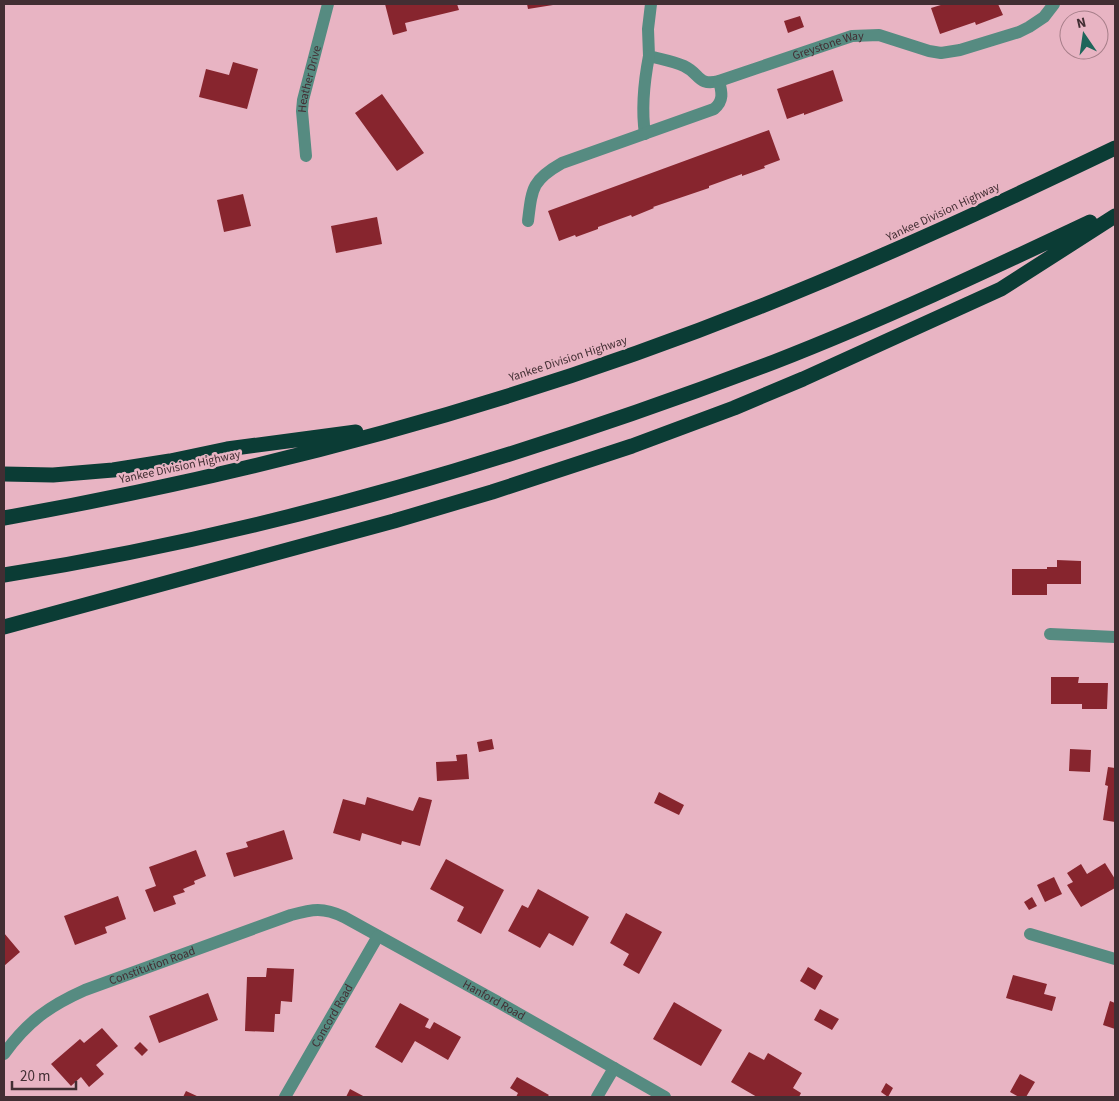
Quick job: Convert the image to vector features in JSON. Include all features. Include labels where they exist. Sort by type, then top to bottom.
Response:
[{"type":"highway","name":"Yankee Division Highway","points":[[4,518],[111,498],[242,470],[314,452],[407,426],[610,362],[756,308],[899,249],[1115,148]]},
{"type":"highway","points":[[4,575],[160,545],[255,524],[406,484],[573,433],[703,388],[847,332],[1115,211]]},
{"type":"highway","points":[[4,627],[394,521],[492,492],[632,446],[769,393],[887,342],[1001,289],[1115,216]]},
{"type":"highway","points":[[4,474],[53,475],[114,470],[227,449],[407,426]]},
{"type":"street","name":"Heather Drive","points":[[306,156],[302,111],[303,100],[328,4]]},
{"type":"street","points":[[645,134],[642,115],[644,84],[649,56],[648,29],[651,4]]},
{"type":"street","name":"Greystone Way","points":[[649,56],[683,66],[702,82],[719,81],[852,36],[879,35],[929,51],[960,50],[1019,32],[1044,17],[1054,4]]},
{"type":"street","points":[[528,220],[533,190],[538,179],[548,171],[562,163],[714,109],[722,98],[719,81]]},
{"type":"street","points":[[1050,634],[1115,637]]},
{"type":"street","name":"Hanford Road","points":[[320,909],[332,911],[344,917],[665,1097]]},
{"type":"street","name":"Constitution Road","points":[[4,1054],[39,1015],[66,998],[291,915],[320,909]]},
{"type":"street","points":[[1030,934],[1115,959]]},
{"type":"street","name":"Concord Road","points":[[286,1097],[378,936]]},
{"type":"street","points":[[597,1097],[614,1068]]},
{"type":"building","points":[[385,4],[457,4],[459,10],[405,23],[407,31],[393,35]]},
{"type":"building","points":[[527,4],[553,4],[553,5],[528,9]]},
{"type":"building","points":[[944,4],[998,4],[1003,15],[976,25],[975,22],[940,34],[931,8]]},
{"type":"building","points":[[800,16],[804,27],[788,33],[784,21]]},
{"type":"building","points":[[233,62],[258,69],[247,109],[199,97],[206,69],[229,75]]},
{"type":"building","points":[[833,70],[843,101],[787,119],[777,89]]},
{"type":"building","points":[[382,94],[424,153],[397,171],[355,113]]},
{"type":"building","points":[[769,130],[780,160],[764,166],[765,168],[742,176],[742,174],[709,186],[709,188],[653,207],[632,217],[631,215],[576,237],[575,235],[559,241],[548,211]]},
{"type":"building","points":[[243,194],[251,226],[224,232],[217,200]]},
{"type":"building","points":[[377,217],[382,244],[336,253],[331,226]]},
{"type":"building","points":[[1057,560],[1081,561],[1081,584],[1047,584],[1047,595],[1012,595],[1012,569],[1047,569],[1047,567],[1057,567]]},
{"type":"building","points":[[1051,677],[1079,677],[1078,683],[1108,683],[1107,709],[1082,709],[1082,704],[1051,704]]},
{"type":"building","points":[[492,739],[494,749],[479,752],[477,742]]},
{"type":"building","points":[[1070,749],[1091,750],[1090,772],[1069,771]]},
{"type":"building","points":[[467,754],[469,779],[437,781],[436,762],[457,761],[456,755]]},
{"type":"building","points":[[1108,767],[1115,768],[1115,822],[1103,820],[1108,786],[1105,785]]},
{"type":"building","points":[[659,792],[684,805],[679,815],[654,803]]},
{"type":"building","points":[[367,797],[413,811],[419,797],[432,800],[420,846],[402,841],[401,845],[362,833],[360,841],[333,833],[343,799],[365,805]]},
{"type":"building","points":[[284,830],[293,859],[234,877],[226,853],[248,847],[246,842]]},
{"type":"building","points":[[196,850],[206,876],[194,881],[195,884],[183,889],[185,892],[173,896],[176,904],[154,912],[145,890],[156,886],[149,867]]},
{"type":"building","points":[[446,859],[504,890],[481,934],[457,921],[464,907],[430,889]]},
{"type":"building","points":[[1105,863],[1115,879],[1115,888],[1081,907],[1067,885],[1073,882],[1067,873],[1081,864],[1087,874]]},
{"type":"building","points":[[1054,877],[1062,894],[1045,902],[1037,885]]},
{"type":"building","points":[[538,889],[589,917],[573,946],[549,933],[540,948],[508,931],[522,905],[528,908]]},
{"type":"building","points":[[118,896],[126,919],[105,927],[107,933],[75,945],[64,916]]},
{"type":"building","points":[[1032,897],[1037,906],[1029,910],[1024,902]]},
{"type":"building","points":[[626,913],[662,932],[639,974],[623,965],[629,954],[610,943]]},
{"type":"building","points":[[4,933],[20,952],[4,966]]},
{"type":"building","points":[[808,967],[823,976],[815,990],[800,981]]},
{"type":"building","points":[[267,968],[294,969],[292,1002],[281,1001],[280,1014],[275,1014],[274,1032],[245,1031],[247,977],[266,977]]},
{"type":"building","points":[[1013,975],[1047,984],[1044,994],[1056,997],[1052,1011],[1006,998]]},
{"type":"building","points":[[208,993],[218,1020],[159,1043],[149,1016]]},
{"type":"building","points":[[1110,1001],[1115,1003],[1115,1029],[1103,1025]]},
{"type":"building","points":[[674,1002],[722,1030],[701,1066],[653,1039]]},
{"type":"building","points":[[400,1003],[429,1019],[425,1027],[430,1029],[434,1022],[461,1037],[448,1060],[415,1041],[402,1063],[375,1047]]},
{"type":"building","points":[[820,1009],[839,1019],[832,1030],[814,1020]]},
{"type":"building","points":[[102,1028],[118,1046],[96,1065],[104,1074],[89,1087],[81,1077],[71,1086],[51,1064],[80,1039],[84,1043]]},
{"type":"building","points":[[140,1042],[148,1050],[142,1056],[134,1048]]},
{"type":"building","points":[[749,1052],[764,1060],[768,1053],[802,1073],[793,1088],[801,1093],[799,1097],[757,1097],[731,1082]]},
{"type":"building","points":[[1020,1074],[1035,1082],[1026,1097],[1019,1097],[1010,1092]]},
{"type":"building","points":[[517,1077],[549,1095],[547,1097],[516,1097],[518,1093],[510,1088]]},
{"type":"building","points":[[886,1083],[893,1088],[888,1097],[881,1092]]},
{"type":"building","points":[[350,1089],[365,1097],[346,1097]]},
{"type":"building","points":[[186,1091],[199,1097],[183,1097]]}]
